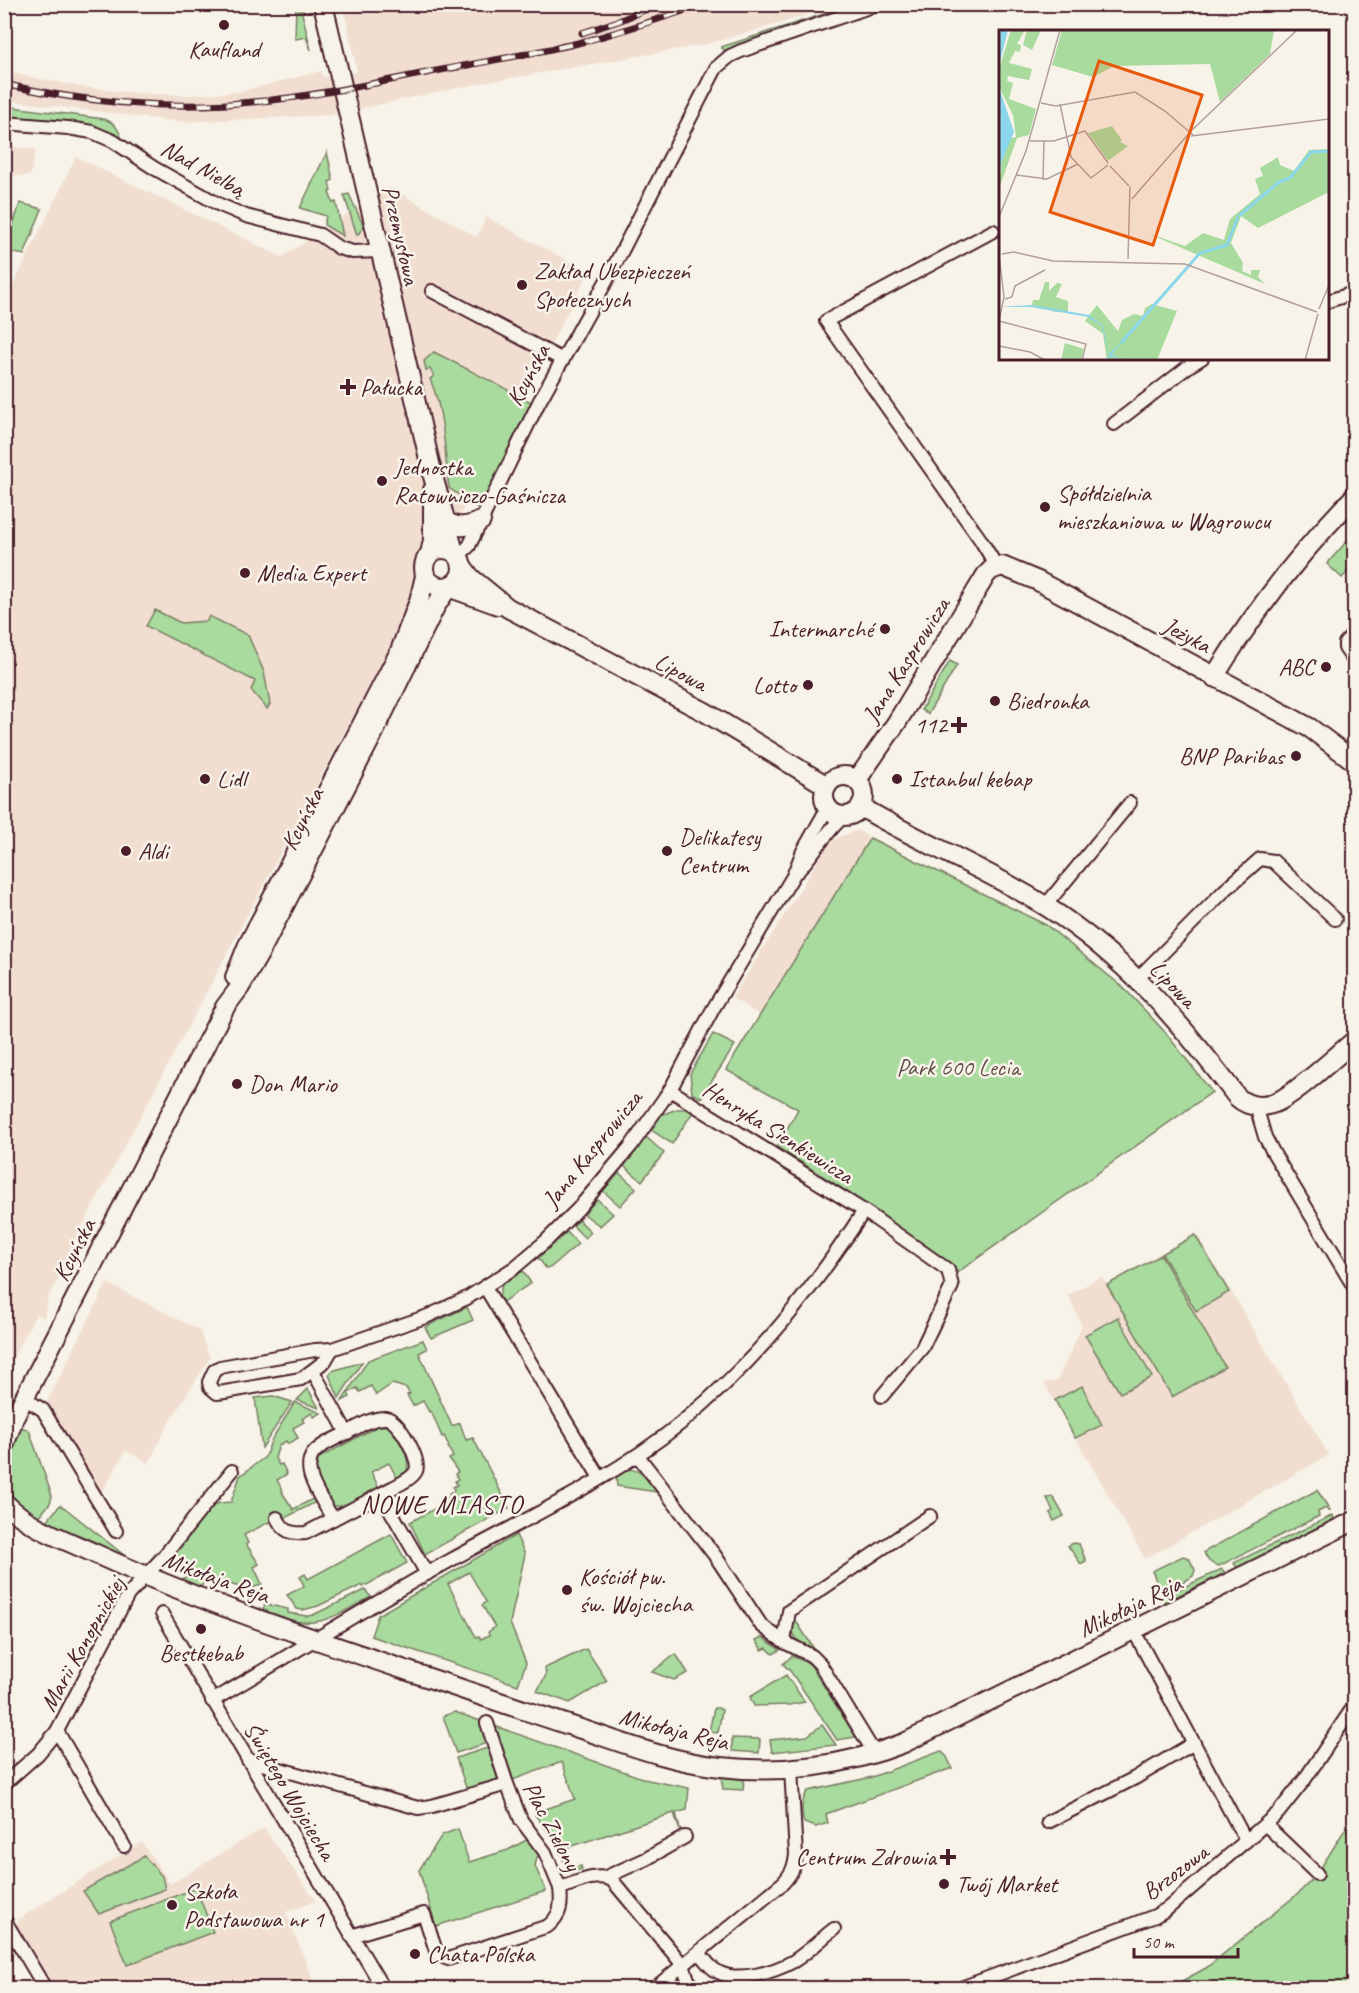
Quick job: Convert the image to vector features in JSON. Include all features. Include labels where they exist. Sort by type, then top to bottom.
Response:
[{"type":"street","name":"Przemysłowa","points":[[323,4],[433,476],[458,558]]},
{"type":"street","name":"Kcyńska","points":[[458,558],[469,546],[539,402],[608,278],[713,72],[726,59],[747,49],[878,4]]},
{"type":"street","name":"Nad Nielbą","points":[[4,123],[92,132],[113,141],[200,195],[229,209],[246,216],[320,235],[339,248],[353,252],[380,251]]},
{"type":"street","points":[[993,231],[826,321],[974,530],[997,567]]},
{"type":"street","name":"Przemysłowa","points":[[432,291],[563,360]]},
{"type":"street","points":[[1329,301],[1354,293]]},
{"type":"street","points":[[1114,424],[1199,360]]},
{"type":"street","name":"Przemysłowa","points":[[430,554],[433,540],[433,476]]},
{"type":"street","name":"Jeżyka","points":[[997,567],[1007,567],[1038,581],[1214,677],[1233,646],[1297,560],[1354,497]]},
{"type":"street","points":[[445,521],[461,527],[469,527],[481,521]]},
{"type":"street","points":[[444,549],[458,558],[460,577],[448,587],[437,587],[428,581],[423,567],[430,554],[444,549]]},
{"type":"street","name":"Lipowa","points":[[458,558],[471,578],[508,608]]},
{"type":"street","name":"Jana Kasprowicza","points":[[857,780],[897,722],[986,575],[997,567]]},
{"type":"street","name":"Kcyńska","points":[[225,1007],[247,947],[400,651],[419,601],[425,576]]},
{"type":"street","name":"Kcyńska","points":[[4,1446],[9,1422],[24,1398],[225,1007],[240,987],[259,954],[371,738],[435,606],[448,587]]},
{"type":"street","name":"Lipowa","points":[[448,587],[508,608],[705,712],[827,786]]},
{"type":"street","points":[[1354,633],[1345,648],[1354,661]]},
{"type":"street","points":[[1214,677],[1310,728],[1354,761]]},
{"type":"street","points":[[843,776],[857,780],[864,794],[861,807],[855,813],[836,811],[825,798],[827,786],[836,778],[843,776]]},
{"type":"street","points":[[1045,906],[1130,803]]},
{"type":"street","name":"Lipowa","points":[[861,807],[1045,906],[1086,935],[1137,979],[1175,1019],[1237,1097],[1256,1106]]},
{"type":"street","name":"Jana Kasprowicza","points":[[793,876],[803,851],[836,811]]},
{"type":"street","name":"Jana Kasprowicza","points":[[332,1349],[325,1361],[301,1379],[217,1393],[209,1382],[214,1371],[227,1364],[332,1349],[428,1316],[485,1287],[525,1259],[578,1209],[631,1146],[670,1090],[708,1017],[793,876],[836,811]]},
{"type":"street","points":[[1137,979],[1260,858],[1273,861],[1335,919]]},
{"type":"street","points":[[1354,1041],[1279,1101],[1256,1106],[1265,1137],[1274,1154],[1354,1287]]},
{"type":"street","name":"Henryka Sienkiewicza","points":[[670,1090],[864,1210],[948,1270],[952,1286],[922,1348],[882,1396]]},
{"type":"street","name":"Henryka Sienkiewicza","points":[[212,1701],[427,1574],[638,1456],[697,1410],[761,1349],[799,1305],[864,1210]]},
{"type":"street","points":[[485,1287],[600,1478]]},
{"type":"street","points":[[313,1371],[347,1433]]},
{"type":"street","points":[[24,1398],[43,1410],[116,1531]]},
{"type":"street","points":[[277,1518],[284,1530],[293,1534],[306,1533],[333,1519],[381,1494],[412,1476],[416,1471],[416,1458],[398,1425],[388,1418],[376,1418],[316,1450],[308,1462],[309,1473],[333,1519]]},
{"type":"street","points":[[638,1456],[716,1557],[761,1625],[784,1642],[812,1656],[820,1664],[875,1754]]},
{"type":"street","name":"Marii Konopnickiej","points":[[4,1784],[38,1754],[57,1731],[78,1695],[128,1595],[164,1556],[232,1471]]},
{"type":"street","points":[[381,1494],[427,1574]]},
{"type":"street","name":"Mikołaja Reja","points":[[4,1502],[38,1527],[145,1576],[317,1639],[671,1758],[729,1768],[773,1770],[848,1761],[875,1754],[923,1735],[1354,1521]]},
{"type":"street","points":[[784,1642],[789,1611],[930,1516]]},
{"type":"street","name":"Mikołaja Reja","points":[[4,1522],[38,1527]]},
{"type":"street","name":"Świętego Wojciecha","points":[[162,1614],[383,1989]]},
{"type":"street","points":[[1134,1631],[1246,1842]]},
{"type":"street","name":"Brzozowa","points":[[961,1989],[1155,1916],[1179,1899],[1266,1825],[1289,1801],[1354,1706]]},
{"type":"street","points":[[487,1723],[507,1784]]},
{"type":"street","points":[[57,1731],[124,1846]]},
{"type":"street","points":[[1048,1822],[1135,1778],[1194,1743]]},
{"type":"street","name":"Plac Zielony","points":[[248,1760],[418,1808],[507,1784],[521,1820],[545,1852],[560,1888],[599,1876],[606,1877],[618,1885],[683,1965]]},
{"type":"street","points":[[655,1989],[783,1882],[794,1867],[796,1855],[790,1769]]},
{"type":"street","points":[[1266,1825],[1317,1874]]},
{"type":"street","points":[[606,1877],[646,1859],[685,1837]]},
{"type":"street","points":[[351,1936],[424,1914],[437,1954],[448,1959],[548,1926],[560,1912],[562,1902],[560,1888]]},
{"type":"street","points":[[4,1919],[45,1989]]},
{"type":"street","points":[[699,1952],[708,1964],[725,1975],[740,1976],[761,1973],[794,1960],[834,1929]]},
{"type":"street","points":[[683,1965],[691,1989]]},
{"type":"shaded area","points":[[343,5],[837,5],[708,44],[476,84],[330,115],[181,122],[5,100],[5,72],[83,87],[134,93],[186,95],[238,92],[321,71],[323,77],[357,72]]},
{"type":"shaded area","points":[[4,146],[36,149],[30,176],[5,175]]},
{"type":"shaded area","points":[[76,157],[282,257],[389,187],[477,237],[486,217],[589,272],[68,1253],[71,1255],[48,1298],[44,1318],[36,1314],[5,1373],[5,302]]},
{"type":"shaded area","points":[[857,830],[870,838],[761,1016],[732,998],[831,840]]},
{"type":"shaded area","points":[[1196,1233],[1329,1455],[1145,1559],[1044,1383],[1057,1381],[1082,1326],[1068,1295],[1101,1277],[1107,1284]]},
{"type":"shaded area","points":[[107,1283],[199,1330],[210,1358],[167,1426],[149,1463],[126,1451],[101,1493],[47,1402]]},
{"type":"shaded area","name":"Szkoła Podstawowa nr 1","points":[[264,1828],[316,1901],[286,1912],[316,1988],[45,1988],[12,1932],[19,1920],[34,1909],[142,1842],[170,1884]]},
{"type":"green space","points":[[296,5],[300,5],[311,50],[306,37],[295,39]]},
{"type":"green space","points":[[856,5],[739,44],[725,51],[721,47]]},
{"type":"green space","points":[[5,106],[104,119],[116,126],[122,139],[95,127],[80,124],[5,117]]},
{"type":"green space","points":[[327,152],[333,180],[329,182],[331,191],[329,192],[333,203],[336,202],[343,236],[324,225],[326,216],[300,208]]},
{"type":"green space","points":[[349,194],[364,227],[357,235],[344,195]]},
{"type":"green space","points":[[20,203],[42,209],[24,255],[5,251]]},
{"type":"green space","points":[[434,352],[535,404],[479,509],[449,488],[439,405],[430,379],[434,376],[430,369],[426,370],[424,361]]},
{"type":"green space","points":[[1354,533],[1354,565],[1342,578],[1327,564]]},
{"type":"green space","points":[[155,610],[181,623],[207,621],[209,616],[248,635],[264,672],[270,704],[267,709],[251,690],[255,681],[146,626]]},
{"type":"green space","points":[[950,661],[957,665],[928,714],[921,710]]},
{"type":"green space","name":"Park 600 Lecia","points":[[870,838],[1046,925],[1124,988],[1165,1032],[1212,1092],[958,1272],[846,1191],[777,1147],[798,1109],[726,1070]]},
{"type":"green space","points":[[713,1034],[735,1045],[701,1098],[692,1093],[690,1074]]},
{"type":"green space","points":[[677,1109],[689,1109],[693,1112],[672,1144],[650,1129],[661,1115]]},
{"type":"green space","points":[[645,1136],[664,1153],[642,1181],[624,1166]]},
{"type":"green space","points":[[619,1173],[636,1188],[620,1206],[603,1191]]},
{"type":"green space","points":[[597,1199],[613,1214],[600,1226],[584,1214]]},
{"type":"green space","points":[[579,1220],[591,1232],[585,1238],[573,1226]]},
{"type":"green space","points":[[567,1232],[578,1244],[550,1268],[546,1268],[538,1258]]},
{"type":"green space","points":[[1195,1235],[1229,1292],[1196,1311],[1162,1254]]},
{"type":"green space","points":[[1161,1255],[1225,1367],[1172,1397],[1107,1285]]},
{"type":"green space","points":[[523,1271],[531,1283],[501,1303],[499,1297],[502,1284]]},
{"type":"green space","points":[[467,1307],[473,1320],[431,1338],[425,1327]]},
{"type":"green space","points":[[1118,1317],[1152,1377],[1120,1393],[1085,1335]]},
{"type":"green space","points":[[423,1340],[427,1349],[419,1353],[452,1426],[460,1423],[466,1440],[473,1438],[509,1508],[425,1554],[410,1522],[440,1506],[438,1502],[450,1497],[449,1494],[454,1491],[453,1487],[457,1485],[455,1481],[458,1479],[455,1474],[458,1472],[449,1459],[453,1457],[449,1446],[444,1436],[442,1437],[431,1411],[429,1412],[423,1401],[413,1406],[406,1388],[392,1384],[376,1395],[371,1386],[360,1392],[357,1388],[348,1393],[350,1397],[342,1401],[368,1360]]},
{"type":"green space","points":[[362,1362],[339,1398],[329,1375],[332,1371]]},
{"type":"green space","points":[[1082,1386],[1102,1425],[1075,1438],[1055,1400]]},
{"type":"green space","points":[[308,1389],[319,1408],[297,1400]]},
{"type":"green space","points":[[273,1396],[292,1402],[262,1448],[255,1398]]},
{"type":"green space","points":[[295,1402],[321,1413],[314,1417],[312,1413],[302,1419],[304,1422],[293,1428],[298,1438],[288,1444],[286,1441],[279,1445],[275,1458],[279,1465],[282,1464],[287,1474],[277,1480],[292,1510],[320,1495],[322,1499],[279,1521],[277,1518],[244,1535],[248,1543],[246,1544],[259,1564],[254,1567],[262,1584],[251,1589],[242,1588],[185,1569],[171,1555],[211,1507],[219,1503],[231,1502],[240,1476],[265,1457],[272,1439]]},
{"type":"green space","points":[[378,1426],[388,1426],[395,1435],[405,1453],[407,1471],[397,1478],[389,1463],[371,1472],[379,1488],[344,1506],[333,1506],[319,1485],[315,1466],[319,1458]]},
{"type":"green space","points":[[21,1427],[29,1430],[52,1496],[50,1503],[39,1517],[25,1511],[5,1492],[5,1458]]},
{"type":"green space","points":[[628,1469],[642,1474],[657,1492],[617,1486],[616,1477]]},
{"type":"green space","points":[[1317,1490],[1330,1510],[1326,1508],[1318,1512],[1319,1516],[1219,1566],[1211,1563],[1206,1557],[1204,1552]]},
{"type":"green space","points":[[1053,1497],[1064,1516],[1054,1521],[1050,1513],[1053,1511],[1047,1498]]},
{"type":"green space","points":[[60,1505],[65,1508],[134,1563],[47,1521]]},
{"type":"green space","points":[[1333,1515],[1334,1519],[1237,1568],[1234,1563]]},
{"type":"green space","points":[[391,1534],[407,1563],[363,1587],[362,1585],[318,1606],[303,1610],[297,1609],[287,1595],[304,1586],[300,1577],[305,1574],[308,1579]]},
{"type":"green space","points":[[516,1535],[525,1554],[510,1623],[526,1663],[518,1685],[371,1636],[378,1615]],"holes":[[[469,1572],[486,1602],[482,1605],[495,1627],[488,1632],[489,1635],[481,1639],[479,1636],[476,1637],[448,1584]]]},
{"type":"green space","points":[[1073,1543],[1079,1544],[1086,1561],[1081,1564],[1068,1546]]},
{"type":"green space","points":[[1183,1556],[1189,1558],[1195,1570],[1193,1576],[1170,1591],[1160,1590],[1152,1571]]},
{"type":"green space","points":[[1222,1569],[1225,1573],[1165,1602],[1161,1598]]},
{"type":"green space","points":[[188,1576],[205,1580],[200,1589],[181,1581]]},
{"type":"green space","points":[[365,1590],[371,1597],[342,1613],[319,1621],[295,1622],[262,1613],[265,1604],[288,1609],[288,1613],[313,1615]]},
{"type":"green space","points":[[796,1621],[816,1652],[804,1646],[796,1638],[792,1629]]},
{"type":"green space","points":[[762,1637],[780,1650],[773,1654],[767,1648],[762,1650],[756,1640]]},
{"type":"green space","points":[[586,1649],[607,1681],[570,1703],[537,1691],[546,1675],[545,1668]]},
{"type":"green space","points":[[676,1654],[688,1673],[674,1680],[652,1672]]},
{"type":"green space","points":[[792,1656],[810,1664],[856,1737],[837,1740],[791,1672],[783,1664]]},
{"type":"green space","points":[[786,1675],[805,1702],[754,1706],[750,1697]]},
{"type":"green space","points":[[714,1708],[722,1710],[718,1733],[709,1732]]},
{"type":"green space","points":[[455,1712],[648,1780],[689,1788],[687,1810],[676,1813],[681,1834],[674,1813],[566,1848],[572,1868],[581,1866],[582,1869],[568,1873],[558,1844],[535,1815],[537,1812],[575,1799],[562,1762],[469,1796],[456,1758],[494,1746],[493,1741],[456,1753],[443,1716]]},
{"type":"green space","points":[[822,1725],[836,1745],[772,1752],[770,1740],[807,1736]]},
{"type":"green space","points":[[732,1738],[760,1739],[759,1753],[732,1751]]},
{"type":"green space","points":[[941,1751],[952,1768],[826,1814],[828,1823],[816,1827],[804,1823],[802,1807],[808,1791],[872,1777]]},
{"type":"green space","points":[[721,1777],[744,1779],[743,1790],[723,1789]]},
{"type":"green space","points":[[1354,1815],[1354,1988],[1169,1988],[1206,1968],[1300,1892],[1317,1874]]},
{"type":"green space","points":[[458,1829],[469,1862],[508,1850],[532,1837],[545,1852],[537,1857],[535,1866],[546,1891],[436,1926],[419,1870],[442,1835]]},
{"type":"green space","points":[[144,1856],[162,1876],[165,1889],[99,1914],[83,1891]]},
{"type":"green space","points":[[196,1888],[213,1932],[127,1965],[110,1921]]},
{"type":"railway","points":[[582,33],[658,4]]},
{"type":"railway","points":[[4,84],[72,97],[141,104],[245,103],[338,90],[560,47],[626,30],[704,4]]},
{"type":"place","name":"Kaufland","points":[[224,25]]},
{"type":"place","name":"Zakład Ubezpieczeń Społecznych","points":[[522,285]]},
{"type":"place","name":"Pałucka","points":[[348,387]]},
{"type":"place","name":"Jednostka Ratowniczo-Gaśnicza","points":[[382,481]]},
{"type":"place","name":"Spółdzielnia mieszkaniowa w Wągrowcu","points":[[1045,507]]},
{"type":"place","name":"Media Expert","points":[[245,573]]},
{"type":"place","name":"Intermarché","points":[[885,629]]},
{"type":"place","name":"ABC","points":[[1326,667]]},
{"type":"place","name":"Lotto","points":[[808,685]]},
{"type":"place","name":"Biedronka","points":[[995,701]]},
{"type":"place","name":"112","points":[[959,725]]},
{"type":"place","name":"BNP Paribas","points":[[1296,756]]},
{"type":"place","name":"Lidl","points":[[205,779]]},
{"type":"place","name":"Istanbul kebap","points":[[897,779]]},
{"type":"place","name":"Aldi","points":[[126,851]]},
{"type":"place","name":"Delikatesy Centrum","points":[[667,851]]},
{"type":"place","name":"Don Mario","points":[[237,1084]]},
{"type":"place","name":"Kościół pw. św. Wojciecha","points":[[567,1590]]},
{"type":"place","name":"Bestkebab","points":[[201,1629]]},
{"type":"place","name":"Centrum Zdrowia","points":[[948,1857]]},
{"type":"place","name":"Twój Market","points":[[944,1884]]},
{"type":"place","name":"Szkoła Podstawowa nr 1","points":[[172,1905]]},
{"type":"place","name":"Chata Polska","points":[[415,1954]]},
{"type":"district","name":"NOWE MIASTO","points":[[442,1504]]}]
